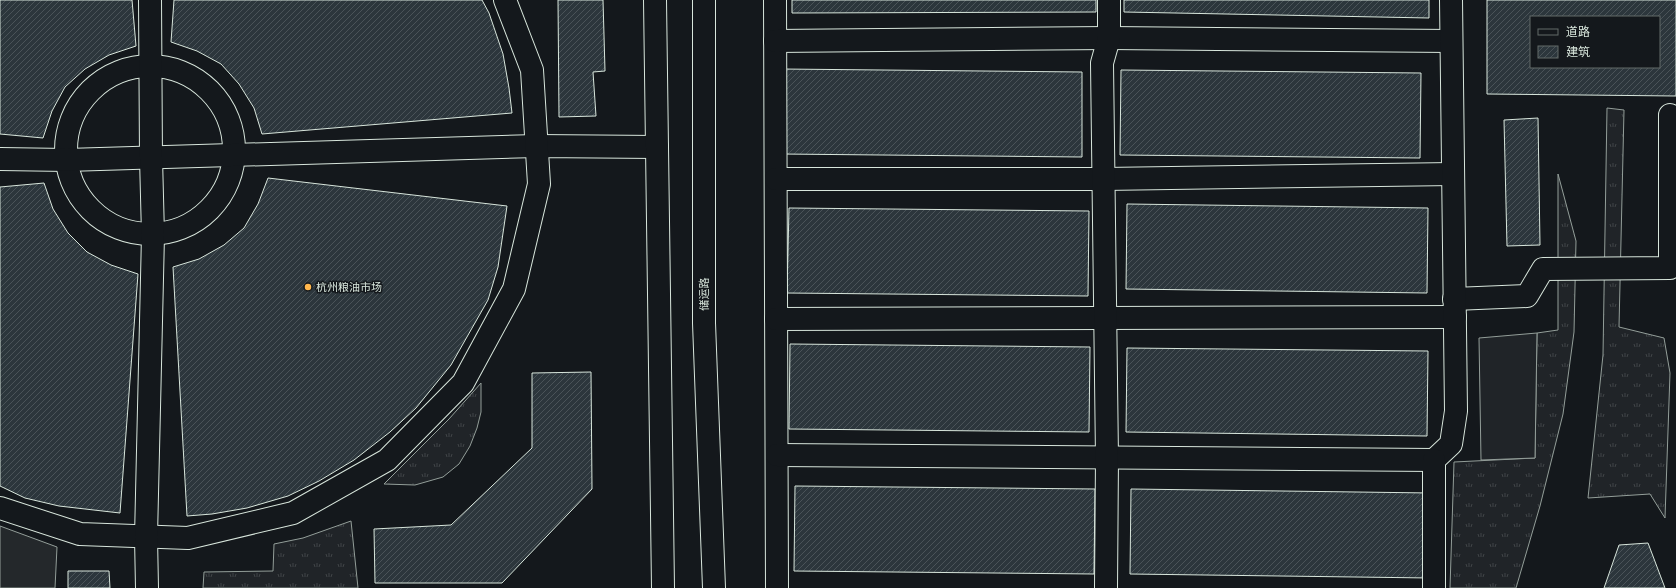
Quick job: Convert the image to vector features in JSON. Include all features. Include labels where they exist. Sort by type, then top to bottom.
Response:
[{"type":"main road","points":[[147,588],[146,537],[153,235],[150,0]]},
{"type":"main road","points":[[0,508],[80,534],[188,538],[293,513],[387,460],[463,383],[514,289],[538,184],[532,70],[505,0]]},
{"type":"main road","points":[[655,0],[663,588]]},
{"type":"main road","name":"储运路","points":[[704,0],[704,323],[714,588]]},
{"type":"main road","points":[[775,0],[777,588]]},
{"type":"main road","points":[[1106,588],[1106,317],[1102,62],[1109,38],[1109,0]]},
{"type":"main road","points":[[777,455],[1434,460],[1451,444],[1456,411],[1451,0]]},
{"type":"main road","points":[[775,41],[1109,38],[1451,41]]},
{"type":"main road","points":[[134,67],[162,67],[188,75],[211,92],[226,114],[234,141],[233,156],[233,168],[222,194],[204,215],[180,229],[153,235],[125,231],[100,219],[80,199],[68,173],[65,146],[71,118],[86,94],[108,77],[134,67]]},
{"type":"main road","points":[[776,319],[1106,317],[1454,308],[1527,296],[1543,269],[1670,268],[1670,115]]},
{"type":"main road","points":[[0,159],[66,160],[151,158],[536,146],[656,147]]},
{"type":"main road","points":[[776,179],[1104,179],[1453,174]]},
{"type":"main road","points":[[1434,460],[1434,588]]},
{"type":"green space","points":[[1607,108],[1624,110],[1619,327],[1664,338],[1670,373],[1665,518],[1650,494],[1588,498],[1603,355]]},
{"type":"green space","points":[[1558,174],[1576,241],[1574,332],[1563,414],[1540,506],[1516,588],[1450,588],[1454,462],[1535,458],[1537,333],[1558,330]]},
{"type":"green space","points":[[1537,333],[1535,458],[1481,460],[1479,338]]},
{"type":"green space","points":[[481,383],[481,412],[477,428],[470,446],[459,464],[443,477],[415,485],[384,484],[449,419]]},
{"type":"green space","points":[[351,521],[358,588],[203,588],[204,572],[273,571],[274,544],[303,538]]},
{"type":"shaded area","points":[[0,526],[57,547],[55,588],[0,588]]},
{"type":"building","points":[[0,0],[132,0],[136,46],[109,55],[85,69],[65,87],[52,111],[43,138],[0,134]]},
{"type":"building","points":[[174,0],[482,0],[489,13],[503,54],[512,113],[262,134],[254,108],[239,84],[221,64],[197,51],[171,42]]},
{"type":"building","points":[[558,0],[603,0],[605,71],[593,72],[596,116],[559,117]]},
{"type":"building","points":[[792,0],[1096,0],[1096,12],[792,13]]},
{"type":"building","points":[[1124,0],[1429,0],[1429,18],[1124,12]]},
{"type":"building","points":[[1487,0],[1676,0],[1676,96],[1487,94]]},
{"type":"building","points":[[782,69],[1082,72],[1082,157],[781,154]]},
{"type":"building","points":[[1121,70],[1421,73],[1420,158],[1120,155]]},
{"type":"building","points":[[1538,118],[1540,245],[1507,246],[1504,120]]},
{"type":"building","points":[[268,178],[507,206],[498,267],[488,300],[451,365],[416,408],[390,432],[354,460],[319,481],[288,496],[247,508],[212,514],[187,516],[173,267],[199,259],[224,245],[244,228],[258,204]]},
{"type":"building","points":[[44,183],[53,209],[68,233],[87,252],[111,265],[138,274],[120,513],[59,506],[25,498],[0,486],[0,187]]},
{"type":"building","points":[[1127,204],[1428,208],[1427,293],[1126,289]]},
{"type":"building","points":[[789,208],[1089,211],[1088,296],[787,293]]},
{"type":"building","points":[[790,344],[1090,347],[1089,432],[789,429]]},
{"type":"building","points":[[1127,348],[1428,351],[1427,436],[1126,432]]},
{"type":"building","points":[[591,372],[592,489],[502,583],[375,583],[374,529],[451,525],[532,448],[532,373]]},
{"type":"building","points":[[795,486],[1095,489],[1094,574],[794,571]]},
{"type":"building","points":[[1131,489],[1431,493],[1430,578],[1130,574]]},
{"type":"building","points":[[1648,543],[1665,588],[1604,588],[1619,545]]},
{"type":"building","points":[[68,571],[109,571],[110,588],[68,588]]},
{"type":"place","name":"杭州粮油市场","points":[[308,287]]}]
